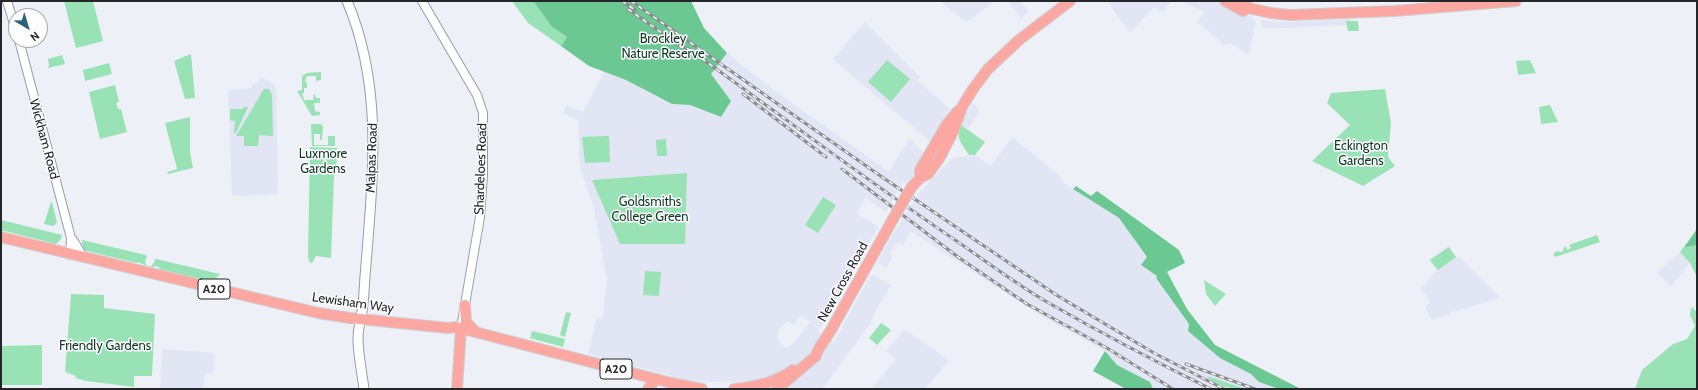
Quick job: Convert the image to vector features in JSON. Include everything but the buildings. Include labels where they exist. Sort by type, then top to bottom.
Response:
[{"type":"highway","name":"New Cross Road","points":[[777,389],[816,356],[818,350],[831,330],[911,188],[920,178],[920,170],[952,117],[962,107],[978,81],[996,61],[1019,40],[1070,1]]},
{"type":"highway","points":[[1225,1],[1243,11],[1245,5],[1271,13],[1297,14],[1394,11],[1516,1]]},
{"type":"highway","name":"Lewisham Way","points":[[1,238],[299,309],[360,319],[448,328],[452,326],[656,379],[702,389]]},
{"type":"highway","points":[[465,305],[466,322],[476,332]]},
{"type":"highway","points":[[448,328],[455,334],[456,339],[457,389]]},
{"type":"highway","points":[[457,361],[461,343],[461,328]]},
{"type":"highway","points":[[734,389],[754,388],[784,375],[795,368],[812,352],[818,350]]},
{"type":"highway","points":[[648,389],[656,379]]},
{"type":"main road","name":"Malpas Road","points":[[347,1],[361,39],[366,63],[373,120],[372,185],[358,331],[364,389]]},
{"type":"street","name":"Shardeloes Road","points":[[422,1],[476,95],[483,113],[483,175],[480,217],[461,328]]},
{"type":"street","name":"Wickham Road","points":[[21,48],[70,238],[70,254]]},
{"type":"street","name":"Wickham Road","points":[[70,238],[85,258]]},
{"type":"street","points":[[56,251],[70,238]]},
{"type":"shaded area","points":[[940,1],[995,1],[967,22]]},
{"type":"shaded area","points":[[1008,1],[1020,1],[1029,12],[1021,19]]},
{"type":"shaded area","points":[[1107,1],[1171,1],[1163,12],[1154,7],[1130,33]]},
{"type":"shaded area","points":[[1181,1],[1216,1],[1235,14],[1243,14],[1254,18],[1256,21],[1249,53],[1247,54],[1232,44],[1224,45],[1203,26],[1196,23],[1205,12]]},
{"type":"shaded area","points":[[1350,19],[1350,25],[1281,28],[1263,28],[1260,20],[1280,22]]},
{"type":"shaded area","points":[[865,22],[920,77],[917,80],[950,109],[930,141],[833,59]]},
{"type":"shaded area","points":[[666,45],[721,60],[727,53],[767,85],[889,172],[909,139],[925,153],[907,185],[903,182],[886,212],[866,198],[857,213],[878,227],[830,311],[831,312],[826,318],[827,319],[817,331],[834,342],[870,276],[873,275],[891,285],[876,310],[871,323],[822,389],[774,389],[767,375],[761,381],[715,382],[677,380],[668,375],[588,354],[597,317],[603,318],[607,280],[594,208],[580,168],[578,120],[563,113],[566,105],[583,112],[604,72],[626,80],[672,104],[690,105],[721,117]],"holes":[[[800,315],[810,322],[791,346],[786,348],[778,340],[778,330],[788,321],[794,325]]]},
{"type":"shaded area","points":[[260,77],[273,83],[276,87],[278,194],[232,196],[228,90],[252,88],[252,83],[259,83]]},
{"type":"shaded area","points":[[973,103],[980,111],[968,129],[959,124]]},
{"type":"shaded area","points":[[1012,137],[1061,177],[1064,183],[1119,218],[1147,257],[1157,276],[1156,278],[1189,324],[1189,331],[1220,358],[1251,374],[1259,382],[1279,389],[1153,389],[1150,382],[1117,365],[1105,351],[1035,312],[911,231],[903,245],[898,242],[892,250],[890,254],[893,256],[886,268],[879,264],[878,262],[891,237],[918,194],[952,158],[975,155],[991,166]]},
{"type":"shaded area","points":[[1448,246],[1457,258],[1460,257],[1500,298],[1449,313],[1432,320],[1425,308],[1430,301],[1420,288],[1437,270],[1429,260]]},
{"type":"shaded area","points":[[1680,252],[1690,263],[1671,287],[1657,272]]},
{"type":"shaded area","points":[[904,329],[949,360],[925,389],[871,389],[896,359],[886,351]]},
{"type":"shaded area","points":[[162,349],[215,353],[214,373],[205,373],[203,389],[160,389]]},
{"type":"green space","points":[[64,1],[93,1],[103,41],[76,48]]},
{"type":"green space","points":[[512,1],[533,1],[552,27],[567,37],[561,46],[528,23]]},
{"type":"green space","name":"Brockley Nature Reserve","points":[[533,1],[691,1],[704,28],[727,53],[711,74],[731,101],[721,117],[690,105],[672,104],[626,80],[589,66],[561,46],[567,37],[552,27]]},
{"type":"green space","points":[[1346,21],[1358,21],[1359,31],[1348,31]]},
{"type":"green space","points":[[191,54],[195,98],[185,99],[174,61]]},
{"type":"green space","points":[[62,55],[65,64],[48,68],[48,59]]},
{"type":"green space","points":[[887,60],[910,79],[891,102],[868,82]]},
{"type":"green space","points":[[1530,60],[1536,73],[1518,75],[1516,61]]},
{"type":"green space","points":[[109,63],[112,74],[85,81],[83,70]]},
{"type":"green space","points":[[321,72],[321,80],[316,81],[316,76],[307,76],[305,82],[307,83],[307,88],[304,88],[304,93],[302,93],[304,100],[313,100],[314,94],[316,98],[320,98],[320,103],[314,103],[315,111],[320,112],[320,115],[312,116],[297,91],[302,90],[302,76],[307,73]]},
{"type":"green space","points":[[115,85],[119,102],[116,103],[118,109],[121,109],[127,132],[100,139],[89,92]]},
{"type":"green space","points":[[264,89],[269,89],[272,95],[273,136],[259,135],[258,146],[244,146],[244,136],[236,136]]},
{"type":"green space","name":"Eckington Gardens","points":[[1385,89],[1391,123],[1388,157],[1395,166],[1363,186],[1312,161],[1350,125],[1327,103],[1331,93]]},
{"type":"green space","points":[[1550,105],[1558,122],[1541,124],[1539,107]]},
{"type":"green space","points":[[243,107],[248,107],[236,133],[234,133],[235,121],[230,120],[230,109],[243,109]]},
{"type":"green space","points":[[190,117],[190,152],[193,168],[168,174],[167,172],[177,169],[165,123]]},
{"type":"green space","points":[[311,124],[321,124],[323,127],[322,140],[320,140],[320,134],[314,134],[314,145],[328,145],[328,136],[335,136],[335,146],[312,146]]},
{"type":"green space","points":[[961,125],[985,142],[975,155],[969,155],[960,141],[959,135]]},
{"type":"green space","points":[[609,136],[610,162],[585,163],[582,137]]},
{"type":"green space","points":[[666,139],[667,156],[657,156],[656,140]]},
{"type":"green space","name":"Luxmore Gardens","points":[[310,147],[337,148],[336,174],[334,175],[331,258],[316,256],[312,263],[309,262],[308,256]]},
{"type":"green space","name":"Goldsmiths College Green","points":[[687,173],[685,244],[620,244],[592,180]]},
{"type":"green space","points":[[1076,186],[1091,196],[1097,191],[1179,250],[1185,263],[1167,272],[1187,309],[1215,345],[1301,389],[1279,389],[1259,382],[1251,374],[1220,358],[1188,331],[1189,324],[1156,278],[1157,276],[1141,265],[1147,257],[1119,218],[1073,189]]},
{"type":"green space","points":[[823,197],[836,205],[818,233],[805,225]]},
{"type":"green space","points":[[51,202],[57,222],[54,226],[44,224]]},
{"type":"green space","points":[[1,220],[62,235],[61,239],[56,244],[1,230]]},
{"type":"green space","points":[[1697,229],[1697,277],[1690,263],[1680,252]]},
{"type":"green space","points":[[1697,229],[1697,245],[1685,247]]},
{"type":"green space","points":[[1597,235],[1600,242],[1555,257],[1553,254],[1557,251],[1563,251],[1564,247],[1566,247],[1567,250],[1571,248],[1569,245]]},
{"type":"green space","points":[[82,240],[146,255],[147,257],[145,261],[147,266],[138,262],[83,250]]},
{"type":"green space","points":[[1449,247],[1456,257],[1438,270],[1430,260]]},
{"type":"green space","points":[[155,259],[220,274],[212,282],[159,269],[159,267],[155,266],[150,267],[154,263]]},
{"type":"green space","points":[[645,271],[661,272],[659,296],[643,295]]},
{"type":"green space","points":[[1204,280],[1226,294],[1215,306],[1206,294]]},
{"type":"green space","name":"Friendly Gardens","points":[[71,294],[104,295],[104,308],[155,314],[152,376],[134,376],[134,387],[86,381],[75,378],[76,376],[65,372]]},
{"type":"green space","points":[[1693,307],[1695,311],[1697,310],[1697,389],[1635,389],[1642,370],[1673,344],[1687,339],[1695,326],[1690,315]]},
{"type":"green space","points":[[566,312],[571,313],[565,337],[560,335]]},
{"type":"green space","points":[[881,323],[891,330],[877,345],[869,338]]},
{"type":"green space","points":[[532,331],[565,339],[563,347],[530,338]]},
{"type":"green space","points":[[42,345],[42,385],[1,385],[1,346]]},
{"type":"green space","points":[[1105,351],[1117,365],[1150,382],[1153,389],[1126,389],[1093,371]]},
{"type":"green space","points":[[1207,376],[1246,389],[1236,389],[1219,385],[1210,380]]},
{"type":"railway","points":[[622,1],[635,10]]},
{"type":"railway","points":[[631,1],[882,177],[1058,296],[1154,353],[1224,389]]},
{"type":"railway","points":[[628,9],[690,53]]},
{"type":"railway","points":[[687,48],[890,195],[1024,288],[1108,336],[1211,389]]},
{"type":"railway","points":[[743,94],[826,157]]},
{"type":"railway","points":[[842,169],[958,257],[1027,304],[1107,348],[1173,389]]},
{"type":"railway","points":[[1186,364],[1255,389]]}]
